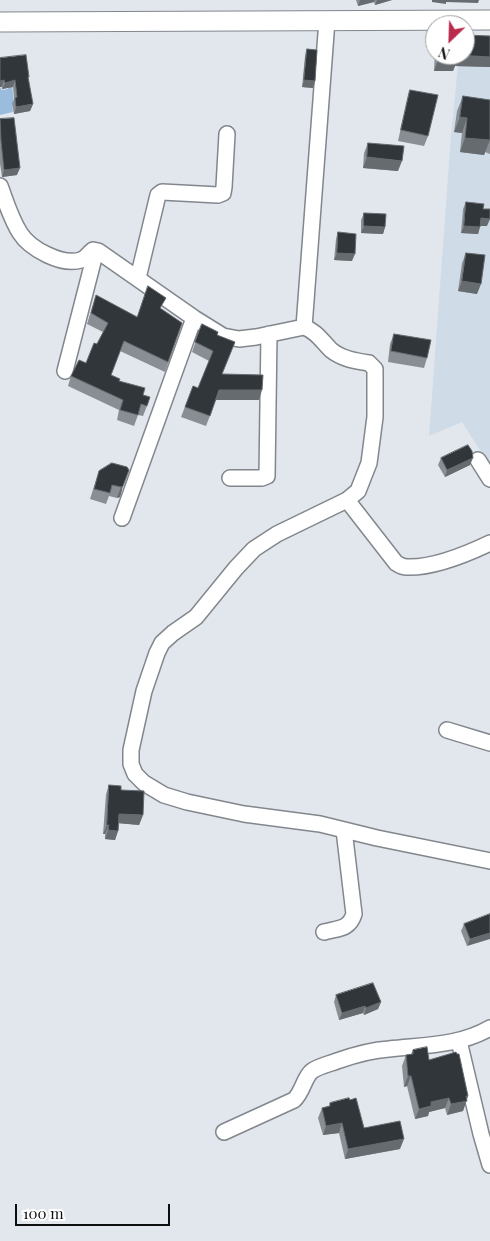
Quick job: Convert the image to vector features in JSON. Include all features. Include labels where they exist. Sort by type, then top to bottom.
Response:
[{"type":"main road","points":[[0,22],[490,20]]},
{"type":"street","points":[[304,326],[327,20]]},
{"type":"street","points":[[138,278],[158,195],[162,192],[218,195],[223,193],[227,134]]},
{"type":"street","points":[[0,186],[19,233],[26,242],[43,253],[71,261],[82,260],[93,250],[98,251],[223,336],[231,338],[256,337],[304,326],[314,332],[338,355],[353,361],[369,363],[375,369],[375,417],[369,463],[358,491],[347,500],[277,534],[254,549],[196,617],[162,643],[144,691],[130,750],[131,764],[135,774],[144,783],[164,795],[187,802],[244,814],[320,824],[490,861]]},
{"type":"street","points":[[65,371],[94,258],[98,251]]},
{"type":"street","points":[[122,518],[194,318]]},
{"type":"street","points":[[230,478],[262,478],[267,476],[269,334]]},
{"type":"street","points":[[478,460],[490,478]]},
{"type":"street","points":[[347,500],[396,563],[405,568],[435,563],[468,553],[490,543]]},
{"type":"street","points":[[447,730],[490,743]]},
{"type":"street","points":[[324,932],[346,926],[352,922],[354,914],[344,830]]},
{"type":"street","points":[[224,1132],[294,1100],[301,1092],[310,1073],[327,1064],[387,1049],[421,1047],[460,1041],[490,1028]]},
{"type":"street","points":[[460,1041],[490,1165]]},
{"type":"shaded area","points":[[475,36],[490,36],[490,466],[462,422],[429,436],[458,65],[475,65]]},
{"type":"water","points":[[7,85],[12,85],[13,112],[0,115],[0,87],[2,90],[8,89]]},
{"type":"building","points":[[475,35],[490,36],[490,57],[475,56]]},
{"type":"building","points":[[307,49],[317,50],[315,81],[304,80]]},
{"type":"building","points":[[26,55],[33,104],[16,107],[15,80],[5,83],[4,80],[0,81],[0,58]]},
{"type":"building","points":[[410,90],[438,95],[428,136],[401,130]]},
{"type":"building","points":[[463,96],[490,100],[490,140],[465,138],[467,118],[460,117]]},
{"type":"building","points":[[14,118],[20,168],[4,170],[0,119]]},
{"type":"building","points":[[368,143],[404,146],[402,161],[367,157]]},
{"type":"building","points":[[466,202],[484,204],[483,209],[490,209],[490,219],[481,218],[480,227],[464,226]]},
{"type":"building","points":[[364,213],[386,214],[385,227],[364,226]]},
{"type":"building","points":[[338,232],[356,234],[355,254],[337,253]]},
{"type":"building","points":[[466,253],[485,255],[481,284],[462,281]]},
{"type":"building","points":[[148,286],[166,298],[160,308],[182,323],[168,362],[124,341],[111,375],[120,379],[119,381],[145,388],[143,395],[150,397],[147,406],[141,404],[138,415],[120,410],[123,400],[71,376],[79,360],[86,363],[94,343],[97,344],[108,323],[91,313],[96,295],[137,317]]},
{"type":"building","points":[[202,324],[218,332],[217,335],[235,342],[222,374],[263,375],[262,390],[219,390],[210,416],[185,407],[193,386],[198,388],[213,351],[195,342]]},
{"type":"building","points":[[394,334],[431,340],[427,358],[391,351]]},
{"type":"building","points":[[468,445],[472,451],[473,458],[447,470],[441,458]]},
{"type":"building","points":[[112,463],[127,467],[129,470],[123,486],[112,485],[110,493],[94,489],[99,471]]},
{"type":"building","points":[[109,785],[121,786],[121,790],[144,791],[143,815],[119,814],[118,831],[108,830],[109,825],[107,825]]},
{"type":"building","points":[[490,914],[490,933],[470,939],[464,924]]},
{"type":"building","points":[[373,983],[381,1002],[366,1008],[365,1006],[342,1013],[336,995]]},
{"type":"building","points":[[427,1047],[429,1060],[456,1052],[459,1054],[468,1096],[466,1096],[467,1101],[451,1104],[449,1098],[431,1102],[431,1106],[419,1109],[411,1076],[408,1076],[406,1055],[413,1054],[413,1050]]},
{"type":"building","points":[[349,1098],[350,1100],[356,1098],[364,1128],[400,1121],[404,1139],[348,1149],[342,1123],[326,1126],[322,1108],[330,1106],[330,1103]]}]
